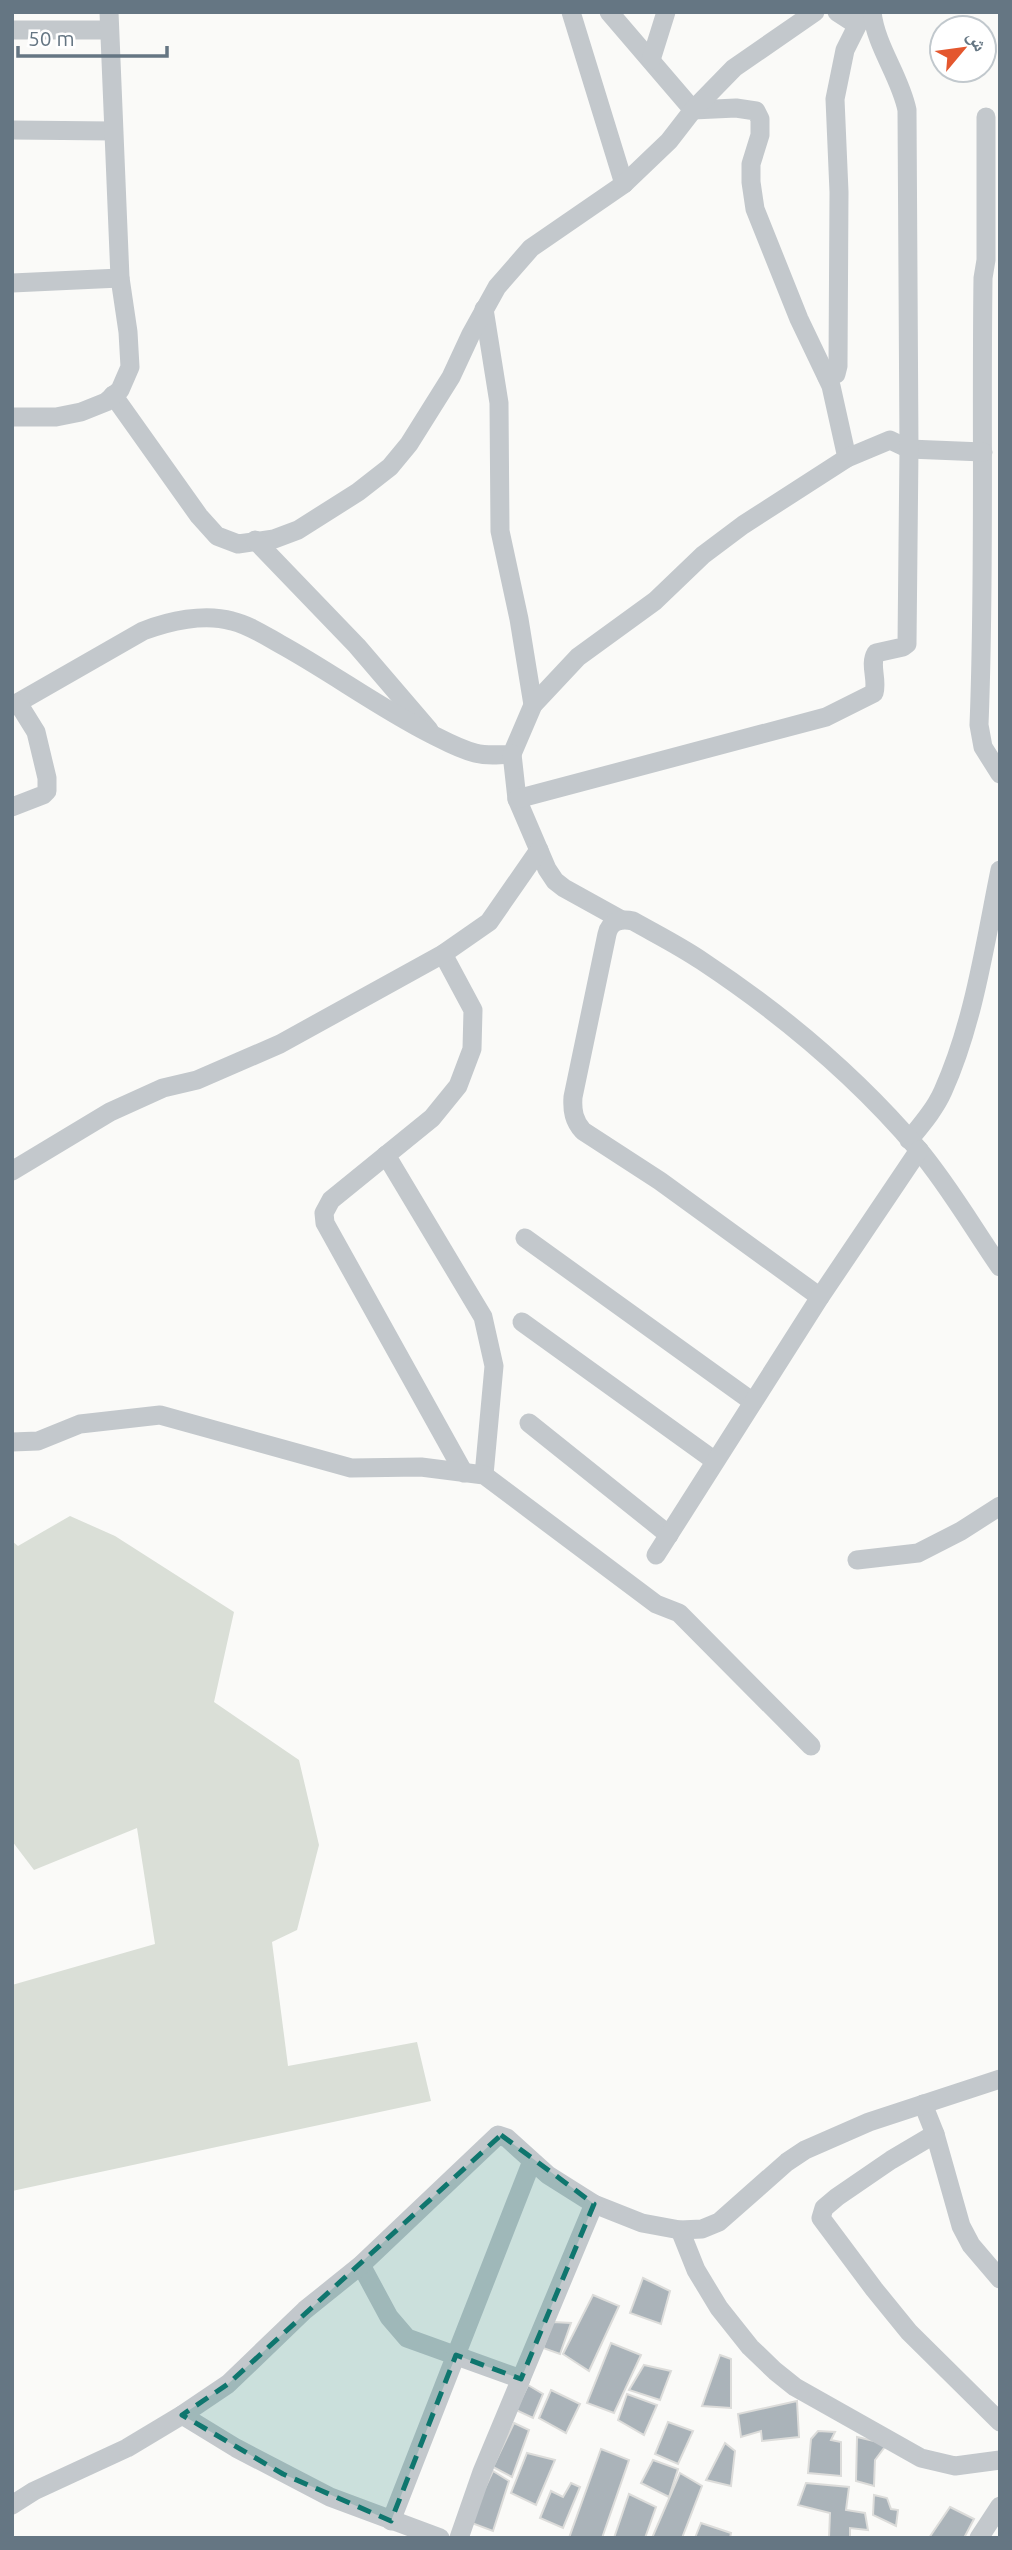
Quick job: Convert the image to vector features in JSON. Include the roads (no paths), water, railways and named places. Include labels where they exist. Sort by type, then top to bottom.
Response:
[{"type":"street","points":[[571,12],[624,184]]},
{"type":"street","points":[[609,12],[694,110]]},
{"type":"street","points":[[651,60],[667,12]]},
{"type":"street","points":[[113,395],[209,528],[229,542],[239,544],[274,539],[298,530],[358,492],[390,467],[435,405],[497,286],[531,248],[624,184],[669,141],[734,68],[815,12]]},
{"type":"street","points":[[517,799],[836,713],[874,693],[874,655],[880,651],[903,647],[908,639],[907,110],[899,81],[876,32],[864,17],[837,12]]},
{"type":"street","points":[[827,377],[836,374],[838,366],[839,192],[835,99],[845,50],[864,17]]},
{"type":"street","points":[[12,30],[109,21],[120,278],[130,367],[120,390],[106,402],[81,412],[56,417],[12,417]]},
{"type":"street","points":[[694,110],[736,108],[756,111],[759,114],[760,135],[751,164],[755,209],[799,318],[827,377],[838,411],[848,458]]},
{"type":"street","points":[[986,117],[986,260],[983,278],[981,401],[989,438],[979,736],[1000,774]]},
{"type":"street","points":[[12,130],[113,131]]},
{"type":"street","points":[[12,283],[120,278]]},
{"type":"street","points":[[484,309],[499,403],[499,528],[519,619],[533,705]]},
{"type":"street","points":[[989,438],[909,449],[890,440],[848,458],[718,542],[655,601],[578,657],[533,705],[512,754],[517,799],[547,869],[564,888],[700,959],[808,1040],[858,1085],[914,1145],[947,1186],[1000,1267]]},
{"type":"street","points":[[255,540],[357,646],[432,734]]},
{"type":"street","points":[[12,807],[43,794],[48,784],[36,733],[15,705],[143,631],[164,623],[183,620],[229,620],[250,627],[299,654],[403,720],[474,753],[493,756],[512,754]]},
{"type":"street","points":[[12,1171],[110,1112],[163,1088],[197,1080],[280,1044],[443,954],[489,922],[539,850]]},
{"type":"street","points":[[656,1555],[820,1297],[914,1145],[943,1091],[965,1027],[996,905],[1000,870]]},
{"type":"street","points":[[620,919],[609,928],[607,934],[573,1097],[573,1115],[578,1126],[660,1181],[820,1297]]},
{"type":"street","points":[[443,954],[473,1010],[472,1049],[458,1086],[432,1118],[331,1200],[324,1213],[325,1223],[474,1474],[656,1604],[679,1613],[811,1746]]},
{"type":"street","points":[[386,1155],[483,1317],[494,1366],[474,1474]]},
{"type":"street","points":[[524,1238],[753,1402]]},
{"type":"street","points":[[522,1322],[715,1461]]},
{"type":"street","points":[[12,1442],[37,1441],[80,1424],[160,1415],[351,1468],[421,1467],[474,1474]]},
{"type":"street","points":[[529,1423],[669,1535]]},
{"type":"street","points":[[858,1560],[918,1553],[961,1531],[1000,1506]]},
{"type":"street","points":[[12,2505],[34,2491],[127,2448],[228,2384],[305,2310],[361,2266],[496,2136],[508,2138],[548,2175],[594,2204],[642,2223],[680,2230],[702,2229],[719,2222],[787,2162],[805,2150],[869,2122],[1000,2079]]},
{"type":"street","points":[[923,2104],[935,2134],[961,2226],[971,2245],[1000,2278]]},
{"type":"street","points":[[935,2134],[837,2197],[824,2208],[821,2218],[909,2332],[1000,2423]]},
{"type":"street","points":[[391,2521],[533,2161]]},
{"type":"street","points":[[459,2538],[482,2472],[594,2204]]},
{"type":"street","points":[[680,2230],[696,2270],[719,2308],[751,2347],[795,2387],[921,2458],[955,2466],[1000,2460]]},
{"type":"street","points":[[361,2266],[389,2317],[407,2338],[522,2379]]},
{"type":"street","points":[[183,2415],[283,2474],[330,2497],[440,2538]]},
{"type":"street","points":[[979,2538],[1000,2506]]}]
